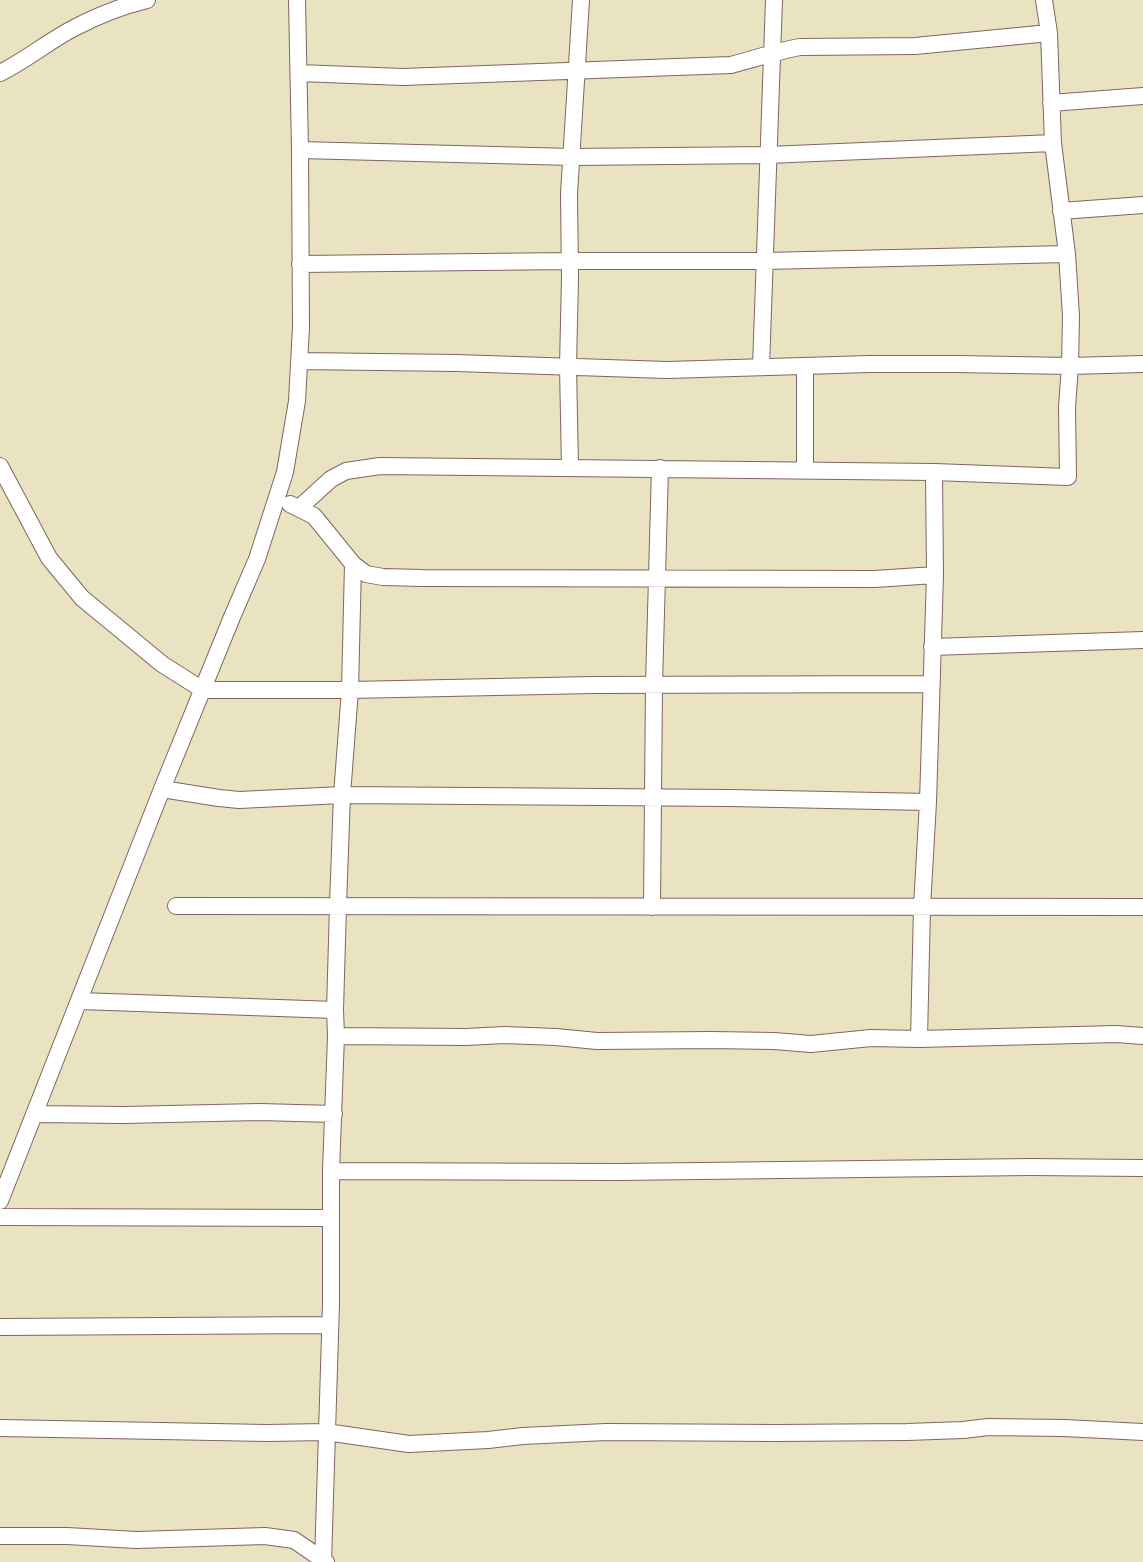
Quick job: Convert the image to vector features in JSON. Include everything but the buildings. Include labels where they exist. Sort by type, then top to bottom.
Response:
[{"type":"street","points":[[0,73],[74,28],[134,3],[147,0]]},
{"type":"street","points":[[0,1201],[80,1001],[162,789],[257,559],[285,472],[297,401],[301,327],[297,0]]},
{"type":"street","points":[[570,468],[568,366],[570,260],[569,194],[581,0]]},
{"type":"street","points":[[761,367],[774,0]]},
{"type":"street","points":[[299,508],[331,479],[346,471],[380,466],[934,472],[1068,477],[1067,407],[1071,316],[1067,254],[1053,143],[1049,33],[1044,0]]},
{"type":"street","points":[[299,73],[403,76],[731,65],[782,50],[800,47],[915,46],[1049,33]]},
{"type":"street","points":[[1051,103],[1143,96]]},
{"type":"street","points":[[300,150],[572,157],[768,155],[1053,143]]},
{"type":"street","points":[[1062,211],[1143,204]]},
{"type":"street","points":[[300,264],[570,260],[764,261],[1067,254]]},
{"type":"street","points":[[300,361],[568,366],[667,370],[940,364],[1070,366],[1143,364]]},
{"type":"street","points":[[805,470],[806,366]]},
{"type":"street","points":[[0,466],[49,558],[82,598],[162,664],[203,690],[350,690],[654,685],[931,684]]},
{"type":"street","points":[[652,907],[654,685],[660,468]]},
{"type":"street","points":[[919,1039],[922,907],[928,802],[935,575],[934,472]]},
{"type":"street","points":[[277,498],[314,516],[353,564],[366,574],[383,577],[875,579],[935,575]]},
{"type":"street","points":[[324,1561],[326,1432],[330,1325],[331,1171],[334,1114],[338,906],[342,796],[350,690],[353,564]]},
{"type":"street","points":[[932,647],[1143,640]]},
{"type":"street","points":[[162,789],[239,800],[342,796],[729,798],[928,802]]},
{"type":"street","points":[[176,906],[1143,907]]},
{"type":"street","points":[[80,1001],[335,1010]]},
{"type":"street","points":[[336,1036],[466,1037],[527,1035],[597,1041],[712,1040],[774,1041],[811,1044],[871,1038],[919,1039],[1116,1034],[1143,1036]]},
{"type":"street","points":[[34,1114],[123,1115],[258,1112],[334,1114]]},
{"type":"street","points":[[331,1171],[618,1172],[1030,1167],[1143,1168]]},
{"type":"street","points":[[0,1217],[330,1218]]},
{"type":"street","points":[[0,1327],[330,1325]]},
{"type":"street","points":[[0,1428],[267,1433],[326,1432],[408,1444],[606,1432],[899,1432],[963,1430],[988,1427],[1064,1428],[1143,1432]]},
{"type":"street","points":[[0,1536],[67,1536],[136,1540],[265,1536],[294,1540],[324,1561]]}]
